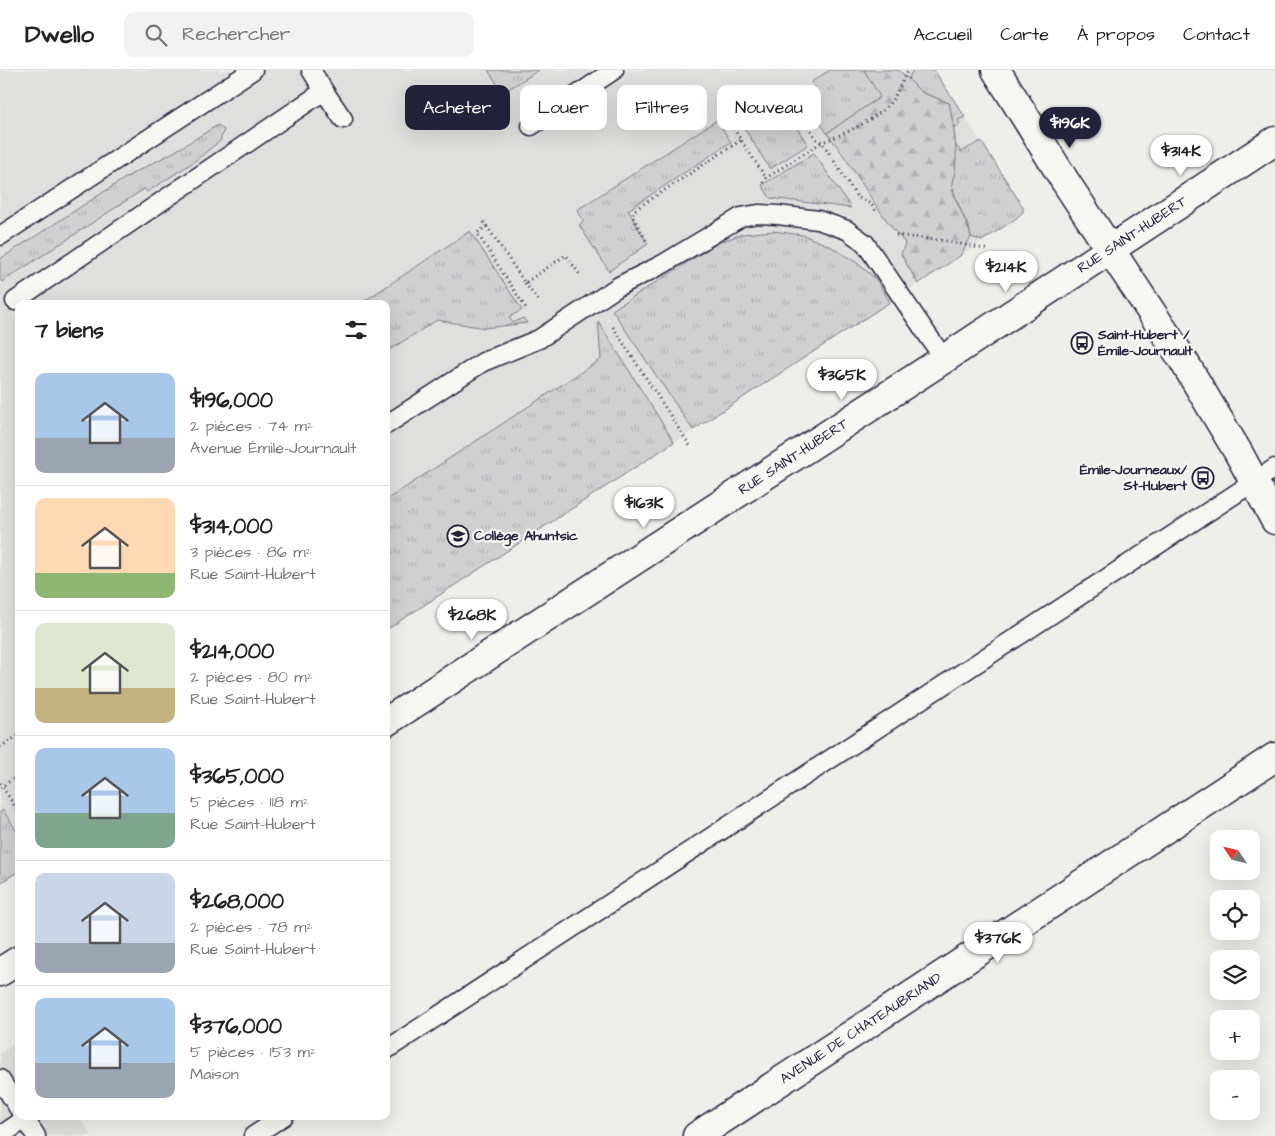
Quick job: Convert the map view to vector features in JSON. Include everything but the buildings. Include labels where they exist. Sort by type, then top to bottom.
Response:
[{"type":"street","points":[[996,70],[1065,181],[1183,360],[1238,452],[1264,475],[1275,520]]},
{"type":"street","name":"RUE SAINT-HUBERT","points":[[390,719],[1275,141]]},
{"type":"street","name":"AVENUE DE CHATEAUBRIAND","points":[[698,1136],[1275,757]]},
{"type":"street","points":[[0,972],[15,963]]},
{"type":"lane","points":[[0,236],[253,70]]},
{"type":"lane","points":[[311,70],[343,119]]},
{"type":"lane","points":[[592,85],[614,70]]},
{"type":"lane","points":[[16,300],[324,91]]},
{"type":"lane","points":[[390,422],[483,362],[539,339],[619,286],[663,264],[742,217],[758,214],[818,220],[846,230],[865,243],[944,359]]},
{"type":"lane","points":[[390,1047],[1264,475]]},
{"type":"lane","points":[[0,1079],[15,1104]]},
{"type":"lane","points":[[0,1136],[17,1120]]},
{"type":"lane","points":[[25,1120],[36,1136]]},
{"type":"lane","points":[[253,1136],[278,1120]]},
{"type":"path","points":[[762,185],[766,178],[822,142],[837,137],[882,110],[897,93],[908,70]]},
{"type":"path","points":[[734,130],[766,178]]},
{"type":"path","points":[[811,130],[816,139],[822,142],[857,198],[871,204],[881,219]]},
{"type":"path","points":[[633,211],[741,140]]},
{"type":"path","points":[[484,222],[538,301]]},
{"type":"path","points":[[487,226],[477,233],[530,315]]},
{"type":"path","points":[[891,235],[946,241],[989,250]]},
{"type":"path","points":[[525,282],[566,255],[578,272]]},
{"type":"path","points":[[611,323],[690,446]]},
{"type":"path","points":[[0,748],[15,738]]},
{"type":"path","points":[[15,777],[1,786],[15,806]]},
{"type":"shaded area","name":"Collège Ahuntsic","points":[[0,70],[934,70],[1020,201],[1023,212],[1014,220],[918,284],[390,627],[390,300],[15,300],[15,874],[0,883]]},
{"type":"shaded area","points":[[15,1044],[15,1120],[81,1120],[92,1136],[0,1136],[0,1053]]},
{"type":"green space","points":[[488,70],[539,70],[510,88],[510,85],[498,85]]},
{"type":"green space","points":[[830,70],[864,70],[881,97],[827,133],[821,124],[821,85],[813,85],[811,82]]},
{"type":"green space","points":[[864,70],[899,70],[921,92],[949,103],[956,147],[956,164],[952,187],[971,237],[960,256],[918,284],[901,254],[905,243],[884,217],[827,133],[880,97]]},
{"type":"green space","points":[[913,70],[934,70],[965,117],[958,120],[960,124],[954,128],[949,103],[921,92],[908,79]]},
{"type":"green space","points":[[717,120],[717,130],[723,130],[731,142],[628,210],[648,244],[609,271],[579,225],[584,221],[577,210],[701,130],[707,130],[707,126]]},
{"type":"green space","points":[[218,125],[224,130],[220,141],[192,163],[147,192],[144,189],[2,282],[0,279],[0,259],[130,175],[172,153]]},
{"type":"green space","points":[[746,130],[798,130],[808,145],[770,169]]},
{"type":"green space","points":[[981,141],[1023,207],[1023,212],[1014,220],[982,241],[971,237],[951,185],[955,172],[955,144],[961,152]]},
{"type":"green space","points":[[814,153],[851,208],[770,198],[762,185]]},
{"type":"green space","points":[[470,231],[522,310],[509,317],[513,323],[523,318],[527,323],[485,328],[437,320],[390,349],[390,300],[366,300]]},
{"type":"green space","points":[[773,231],[803,235],[830,246],[857,263],[875,278],[890,302],[693,430],[612,310],[718,243],[742,234]]},
{"type":"green space","points":[[598,321],[674,442],[390,627],[390,497],[601,359]]},
{"type":"green space","points":[[3,810],[15,829],[15,874],[0,883],[0,812]]},
{"type":"place","name":"Saint-Hubert / Émile-Journault","points":[[1082,343]]},
{"type":"place","name":"Émile-Journeaux/ St-Hubert","points":[[1203,478]]},
{"type":"place","name":"Collège Ahuntsic","points":[[458,536]]}]
